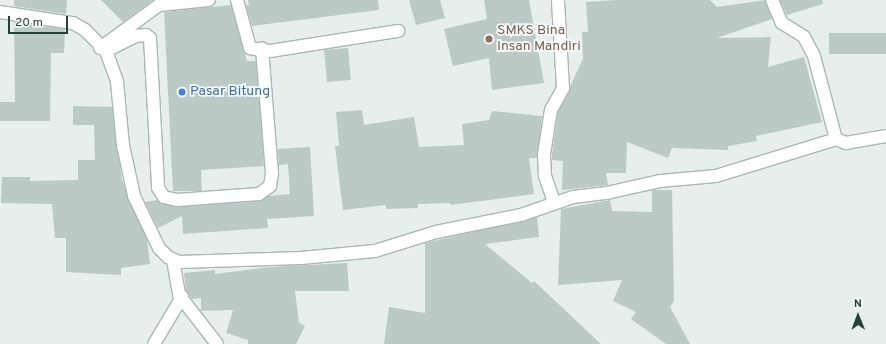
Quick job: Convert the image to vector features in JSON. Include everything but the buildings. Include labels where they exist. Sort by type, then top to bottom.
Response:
[{"type":"street","points":[[103,50],[160,5],[209,0]]},
{"type":"street","points":[[237,0],[250,48],[262,48],[270,51],[398,31]]},
{"type":"street","points":[[554,202],[545,176],[544,154],[551,110],[562,88],[558,0]]},
{"type":"street","points":[[772,0],[782,23],[804,37],[814,56],[836,139]]},
{"type":"street","points":[[0,12],[73,23],[93,37],[103,50],[117,82],[123,145],[134,196],[156,244],[172,260],[175,286],[182,298],[217,344]]},
{"type":"street","points":[[103,50],[136,36],[146,35],[150,38],[158,188],[164,197],[177,200],[259,194],[270,186],[272,173],[262,48]]},
{"type":"street","points":[[172,260],[252,261],[360,253],[436,232],[520,215],[554,202],[660,181],[721,174],[836,139],[846,143],[886,136]]},
{"type":"street","points":[[154,344],[182,298]]},
{"type":"place","name":"SMKS Bina Insan Mandiri","points":[[489,39]]},
{"type":"place","name":"Pasar Bitung","points":[[182,92]]}]
